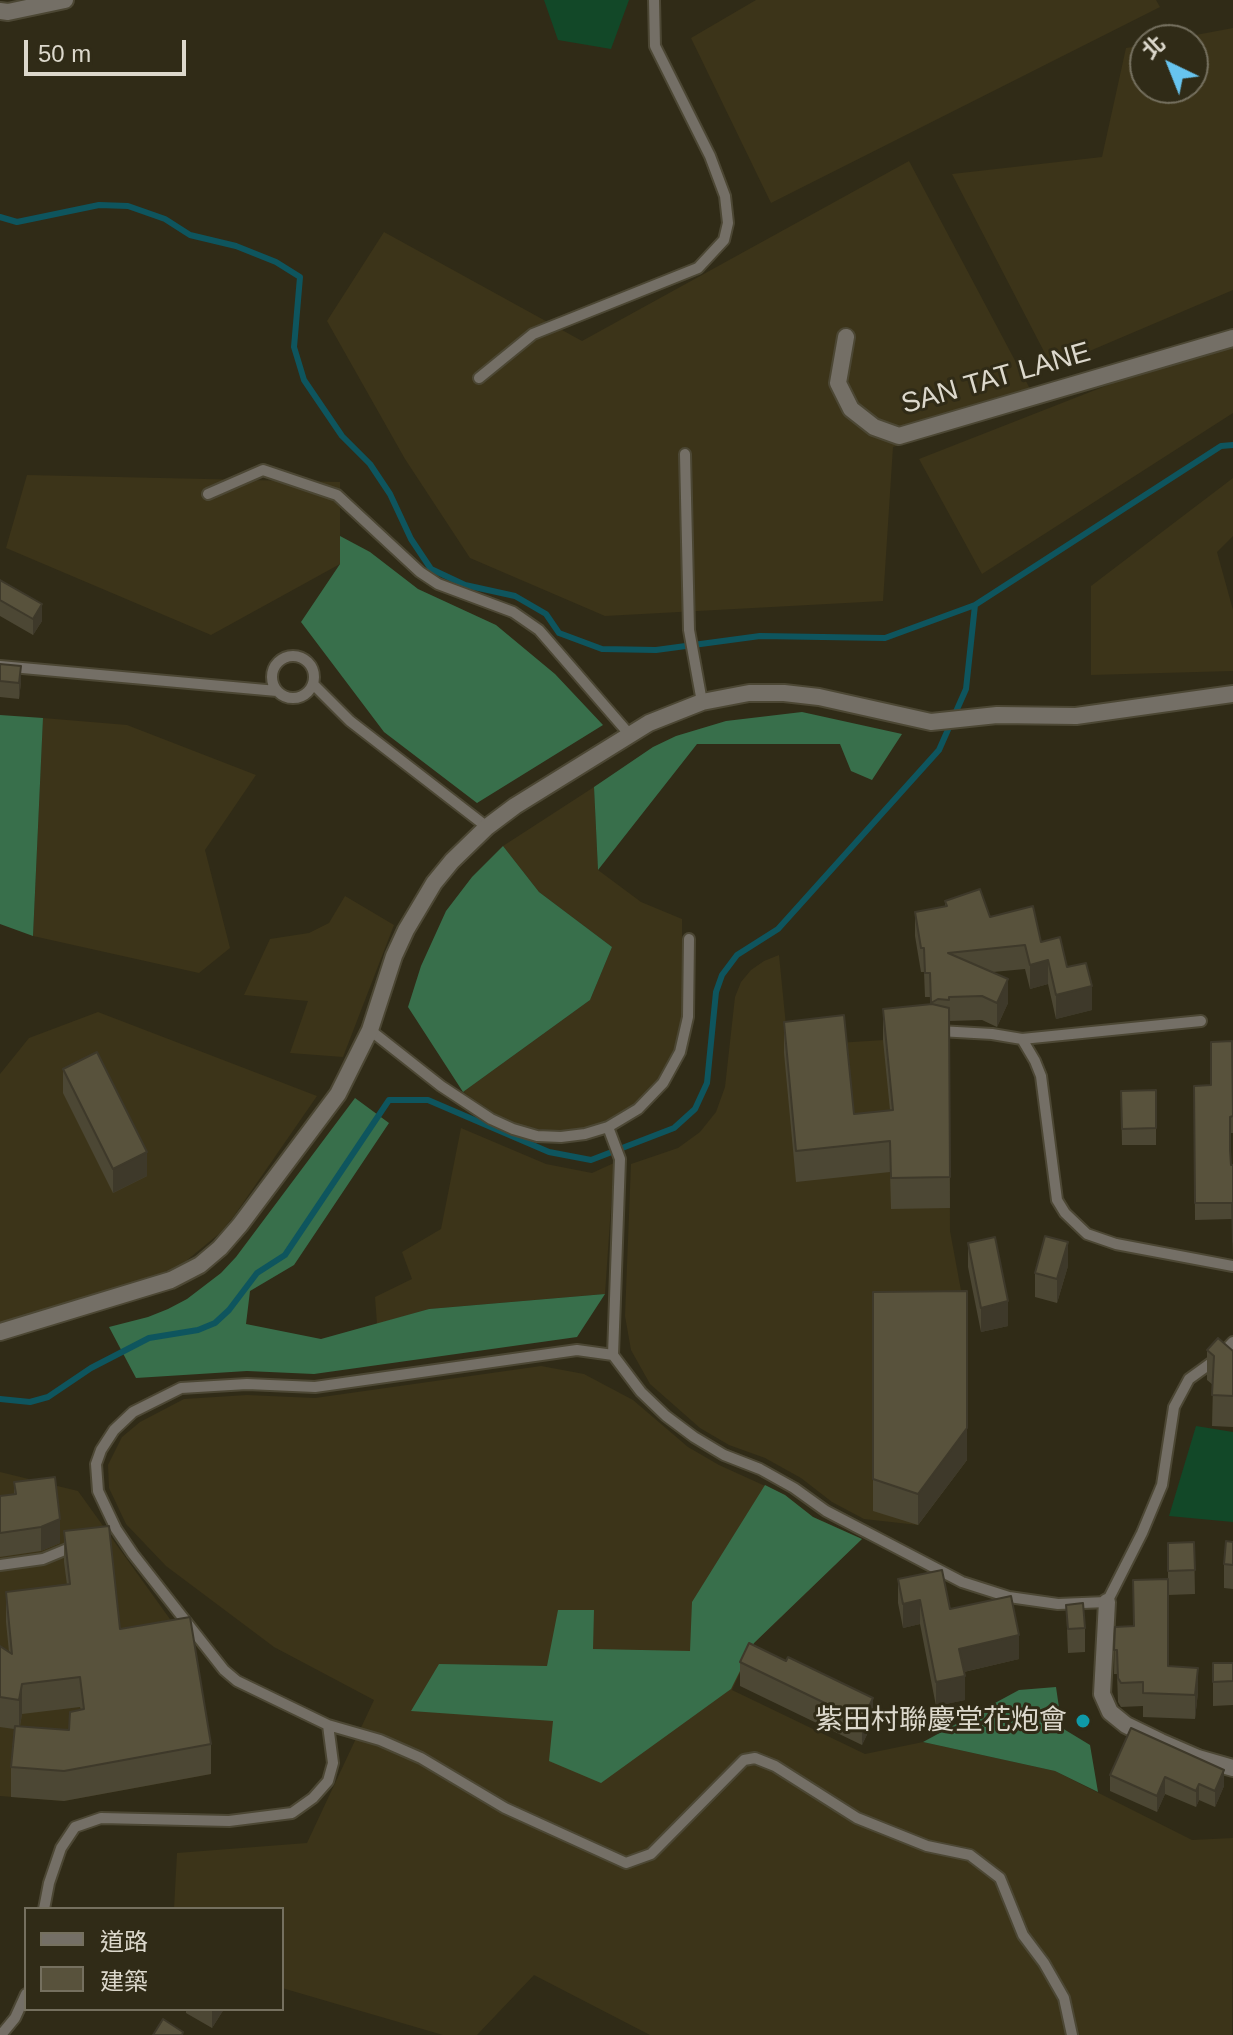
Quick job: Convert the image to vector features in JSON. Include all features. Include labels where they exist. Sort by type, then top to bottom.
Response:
[{"type":"street","points":[[0,11],[65,0]]},
{"type":"street","name":"SAN TAT LANE","points":[[846,337],[838,383],[851,409],[874,427],[899,436],[1233,338]]},
{"type":"street","points":[[0,1332],[171,1280],[200,1265],[240,1225],[338,1094],[370,1030],[394,956],[419,906],[452,861],[487,827],[515,806],[649,723],[702,702],[749,693],[819,697],[931,722],[997,715],[1076,716],[1233,694]]},
{"type":"street","points":[[1107,1602],[1102,1694],[1110,1712],[1126,1725],[1161,1742],[1198,1758],[1233,1768]]},
{"type":"lane","points":[[479,378],[533,334],[698,268],[724,240],[728,223],[725,196],[710,156],[655,46],[654,0]]},
{"type":"lane","points":[[685,454],[689,630],[702,702]]},
{"type":"lane","points":[[208,494],[263,470],[337,495],[420,572],[438,584],[513,612],[539,630],[630,735]]},
{"type":"lane","points":[[293,655],[306,659],[314,671],[313,684],[304,696],[283,696],[277,691],[271,678],[275,665],[293,655]]},
{"type":"lane","points":[[0,666],[277,691]]},
{"type":"lane","points":[[313,684],[350,721],[487,827]]},
{"type":"lane","points":[[370,1030],[441,1086],[491,1119],[537,1136],[585,1134],[608,1127],[638,1109],[663,1083],[680,1052],[688,1017],[689,939]]},
{"type":"lane","points":[[938,1031],[1022,1039],[1201,1021]]},
{"type":"lane","points":[[1022,1039],[1041,1076],[1054,1184],[1057,1200],[1065,1213],[1087,1234],[1101,1241],[1233,1266]]},
{"type":"lane","points":[[608,1127],[620,1159],[613,1355],[641,1392],[694,1437],[724,1455],[760,1469],[826,1511],[962,1582],[1021,1599],[1058,1604],[1107,1602],[1162,1485],[1174,1407],[1189,1379],[1218,1358],[1233,1342]]},
{"type":"lane","points":[[613,1355],[577,1350],[315,1387],[247,1384],[181,1388],[133,1412],[114,1430],[96,1464],[98,1491],[116,1529],[224,1670],[237,1681],[328,1725],[380,1740],[421,1758],[505,1808],[626,1863],[651,1854],[744,1760],[755,1758],[775,1766],[857,1818],[927,1846],[970,1855],[1000,1878],[1023,1935],[1064,1998],[1072,2035]]},
{"type":"lane","points":[[102,1535],[116,1529]]},
{"type":"lane","points":[[0,1565],[43,1559],[87,1541]]},
{"type":"lane","points":[[44,1907],[61,1848],[75,1827],[101,1818],[229,1821],[292,1813],[313,1798],[328,1781],[333,1763],[328,1725]]},
{"type":"lane","points":[[1,2035],[15,2018],[24,1998]]},
{"type":"shaded area","points":[[756,0],[1156,0],[1160,7],[771,203],[691,38]]},
{"type":"shaded area","points":[[1233,28],[1233,290],[1052,367],[952,174],[1102,157],[1126,48],[1129,48],[1129,104],[1209,104],[1209,32]]},
{"type":"shaded area","points":[[909,161],[1037,402],[893,447],[883,601],[605,616],[470,558],[405,459],[327,321],[384,232],[582,341]]},
{"type":"shaded area","points":[[1228,338],[1233,346],[1233,413],[982,574],[919,459]]},
{"type":"shaded area","points":[[27,475],[340,482],[340,564],[211,635],[6,548]]},
{"type":"shaded area","points":[[1233,478],[1233,536],[1217,552],[1233,610],[1233,671],[1091,675],[1091,586]]},
{"type":"shaded area","points":[[43,718],[127,725],[256,775],[205,850],[230,948],[199,973],[33,936]]},
{"type":"shaded area","points":[[594,787],[598,870],[641,902],[682,919],[682,1016],[674,1050],[658,1079],[635,1104],[605,1121],[584,1128],[561,1131],[538,1129],[515,1124],[463,1092],[590,1000],[612,947],[539,892],[503,846]]},
{"type":"shaded area","points":[[345,896],[394,925],[343,1057],[290,1053],[308,1001],[244,995],[270,939],[309,933],[329,923]]},
{"type":"shaded area","points":[[779,955],[788,1046],[949,1036],[950,1231],[967,1323],[967,1460],[918,1525],[864,1519],[765,1458],[729,1445],[700,1428],[650,1384],[631,1350],[625,1316],[631,1164],[678,1148],[700,1132],[716,1112],[725,1087],[735,997],[741,982],[751,970]]},
{"type":"shaded area","points":[[98,1012],[317,1096],[234,1216],[220,1233],[186,1261],[147,1281],[0,1323],[0,1074],[29,1038]]},
{"type":"shaded area","points":[[461,1128],[546,1164],[592,1173],[614,1163],[605,1294],[429,1309],[377,1324],[375,1297],[412,1279],[402,1252],[441,1229]]},
{"type":"shaded area","points":[[541,1366],[584,1374],[633,1400],[688,1447],[785,1495],[813,1517],[862,1539],[754,1643],[732,1690],[865,1754],[923,1742],[1055,1771],[1192,1840],[1233,1838],[1232,2035],[650,2035],[534,1975],[477,2035],[443,2035],[284,1989],[284,1907],[174,1907],[177,1853],[307,1843],[374,1700],[274,1647],[166,1566],[126,1524],[109,1488],[108,1465],[122,1437],[140,1422],[184,1399],[247,1395],[315,1398]]},
{"type":"shaded area","points":[[0,1472],[78,1491],[190,1647],[211,1774],[64,1801],[0,1796]]},
{"type":"green space","points":[[544,0],[629,0],[611,49],[558,40]]},
{"type":"green space","points":[[340,536],[370,552],[418,589],[496,625],[555,674],[603,725],[477,803],[384,732],[301,622],[340,564]]},
{"type":"green space","points":[[802,712],[902,734],[872,780],[851,771],[840,744],[697,744],[598,870],[594,787],[653,747],[676,736],[726,721]]},
{"type":"green space","points":[[0,715],[43,718],[33,936],[0,924]]},
{"type":"green space","points":[[503,846],[539,892],[612,947],[590,1000],[463,1092],[408,1007],[421,966],[446,911],[472,877]]},
{"type":"green space","points":[[355,1098],[389,1123],[294,1265],[250,1291],[246,1324],[321,1339],[429,1309],[605,1294],[577,1337],[314,1374],[247,1371],[136,1378],[109,1327],[168,1309],[187,1299],[221,1273]]},
{"type":"green space","points":[[1196,1426],[1233,1432],[1233,1522],[1169,1516]]},
{"type":"green space","points":[[765,1485],[785,1495],[813,1517],[862,1539],[754,1643],[731,1689],[601,1783],[549,1761],[553,1721],[411,1711],[439,1664],[547,1666],[558,1610],[594,1610],[593,1649],[690,1651],[692,1602]]},
{"type":"green space","points":[[1056,1687],[1062,1728],[1090,1745],[1098,1792],[1055,1771],[923,1742],[1019,1690]]},
{"type":"building","points":[[0,580],[42,604],[33,619],[0,600]]},
{"type":"building","points":[[0,664],[21,666],[19,683],[0,681]]},
{"type":"building","points":[[980,889],[990,917],[1033,906],[1041,942],[1060,937],[1067,967],[1086,963],[1092,986],[1056,995],[1048,960],[1030,965],[1025,945],[948,953],[1008,979],[997,1003],[982,996],[949,997],[949,1000],[938,999],[931,1003],[930,973],[925,973],[924,948],[921,948],[915,912],[947,906],[945,901]]},
{"type":"building","points":[[932,1004],[949,1008],[950,1177],[891,1178],[890,1141],[796,1151],[784,1022],[844,1015],[854,1114],[893,1110],[883,1009]]},
{"type":"building","points":[[1232,1041],[1230,1150],[1233,1165],[1233,1242],[1232,1203],[1195,1203],[1194,1086],[1211,1085],[1211,1042]]},
{"type":"building","points":[[97,1052],[147,1152],[113,1169],[63,1069]]},
{"type":"building","points":[[1156,1090],[1156,1128],[1122,1129],[1121,1091]]},
{"type":"building","points":[[1045,1236],[1068,1242],[1057,1279],[1035,1273]]},
{"type":"building","points":[[995,1237],[1008,1301],[981,1308],[968,1243]]},
{"type":"building","points":[[967,1291],[967,1428],[918,1494],[873,1479],[873,1292]]},
{"type":"building","points":[[1218,1338],[1233,1351],[1233,1396],[1212,1395],[1214,1356],[1207,1350]]},
{"type":"building","points":[[55,1477],[60,1519],[41,1527],[0,1533],[0,1496],[16,1494],[14,1482]]},
{"type":"building","points":[[109,1526],[120,1629],[190,1617],[211,1744],[64,1771],[11,1767],[15,1726],[69,1730],[70,1712],[84,1709],[80,1677],[22,1684],[19,1700],[0,1697],[0,1646],[12,1654],[6,1592],[70,1584],[64,1531]]},
{"type":"building","points":[[1226,1541],[1233,1542],[1233,1565],[1224,1564]]},
{"type":"building","points":[[1194,1542],[1195,1570],[1168,1571],[1168,1543]]},
{"type":"building","points":[[942,1570],[950,1609],[1011,1596],[1019,1635],[959,1649],[965,1676],[936,1682],[920,1600],[903,1604],[898,1579]]},
{"type":"building","points":[[1168,1579],[1168,1666],[1198,1668],[1195,1695],[1143,1693],[1143,1682],[1121,1683],[1118,1678],[1115,1627],[1134,1626],[1133,1580]]},
{"type":"building","points":[[1083,1603],[1085,1628],[1068,1629],[1066,1605]]},
{"type":"building","points":[[749,1643],[786,1661],[788,1657],[873,1698],[862,1721],[740,1662]]},
{"type":"building","points":[[1213,1663],[1233,1663],[1233,1681],[1213,1682]]},
{"type":"building","points":[[1131,1728],[1224,1770],[1215,1791],[1199,1784],[1196,1791],[1165,1777],[1157,1796],[1110,1775]]},
{"type":"building","points":[[163,2019],[183,2032],[182,2035],[153,2035]]},
{"type":"waterway","points":[[0,217],[17,222],[99,205],[128,206],[165,219],[190,235],[236,246],[276,262],[300,277],[294,347],[304,380],[342,436],[370,464],[431,569],[465,585],[515,596],[546,614],[559,633],[602,649],[656,650],[760,636],[885,638],[975,605]]},
{"type":"waterway","points":[[0,1399],[30,1402],[48,1397],[91,1368],[149,1338],[198,1330],[215,1323],[257,1273],[285,1255],[389,1100],[428,1100],[549,1152],[591,1160],[674,1128],[695,1109],[707,1083],[716,992],[722,975],[737,955],[778,929],[939,750],[966,689],[975,605],[1221,446],[1233,445]]},
{"type":"place","name":"紫田村聯慶堂花炮會","points":[[1083,1721]]}]
